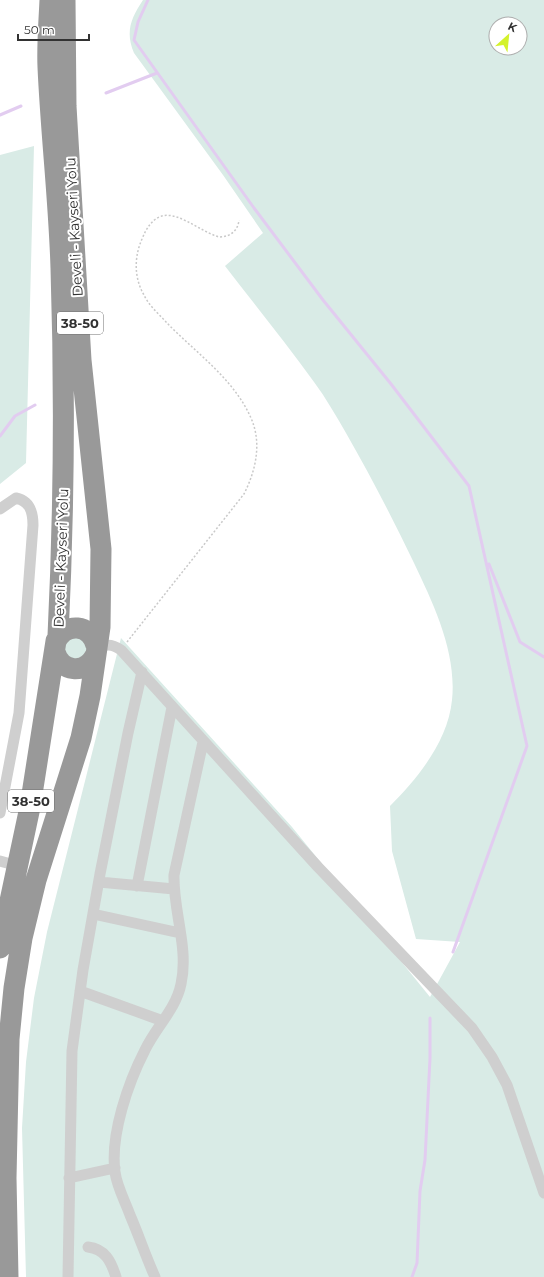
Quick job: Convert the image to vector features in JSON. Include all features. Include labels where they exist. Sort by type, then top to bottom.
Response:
[{"type":"highway","name":"Develi - Kayseri Yolu","points":[[0,948],[9,863],[38,764],[56,644],[64,490],[64,424],[61,260],[48,66],[50,0]]},
{"type":"highway","name":"Develi - Kayseri Yolu","points":[[8,1277],[6,1163],[9,1039],[15,976],[22,938],[36,880],[81,738],[90,696],[100,627],[101,549],[81,360],[66,106],[65,0]]},
{"type":"highway","name":"Develi - Kayseri Yolu","points":[[56,644],[72,627],[83,628],[92,635],[96,650]]},
{"type":"highway","points":[[56,644],[59,662],[74,669],[79,669],[89,665],[96,650]]},
{"type":"street","points":[[0,509],[16,498],[22,500],[31,508],[33,525],[19,713],[0,813]]},
{"type":"street","points":[[96,650],[102,645],[107,645],[121,650],[318,867],[472,1028],[492,1057],[507,1085],[544,1193]]},
{"type":"street","points":[[68,1277],[72,1051],[93,914],[128,733],[142,672]]},
{"type":"street","points":[[137,886],[172,707]]},
{"type":"street","points":[[156,1277],[117,1182],[115,1168],[116,1134],[131,1083],[145,1048],[175,1002],[181,984],[183,964],[174,889],[175,866],[203,742]]},
{"type":"street","points":[[99,882],[174,889]]},
{"type":"street","points":[[93,914],[180,932]]},
{"type":"street","points":[[80,991],[163,1021]]},
{"type":"street","points":[[69,1178],[115,1168]]},
{"type":"street","points":[[88,1247],[99,1250],[107,1256],[116,1277]]},
{"type":"path","points":[[121,650],[244,494],[253,473],[256,453],[254,427],[242,402],[226,381],[154,309],[144,295],[136,270],[138,251],[148,226],[163,217],[180,217],[219,237],[232,234],[237,228],[239,220]]},
{"type":"shaded area","points":[[143,0],[544,0],[544,1277],[26,1277],[22,1128],[26,1062],[34,998],[47,932],[121,638],[292,827],[430,997],[460,942],[416,939],[392,851],[390,806],[421,771],[430,758],[445,730],[452,700],[453,682],[451,665],[436,612],[414,563],[381,497],[323,394],[225,266],[263,233],[223,175],[134,53],[131,45],[130,32],[135,13]]},
{"type":"shaded area","points":[[34,146],[26,463],[0,484],[0,155]]},
{"type":"shaded area","points":[[81,635],[89,653],[70,662],[62,643]]},
{"type":"waterway","points":[[148,0],[138,22],[134,40],[254,208],[323,300],[391,384],[469,486],[527,746],[453,952]]},
{"type":"waterway","points":[[106,93],[157,73]]},
{"type":"waterway","points":[[0,115],[21,106]]},
{"type":"waterway","points":[[0,436],[15,416],[35,405]]},
{"type":"waterway","points":[[489,564],[520,642],[544,657]]},
{"type":"waterway","points":[[412,1277],[417,1263],[420,1191],[425,1160],[430,1058],[430,1018]]}]
